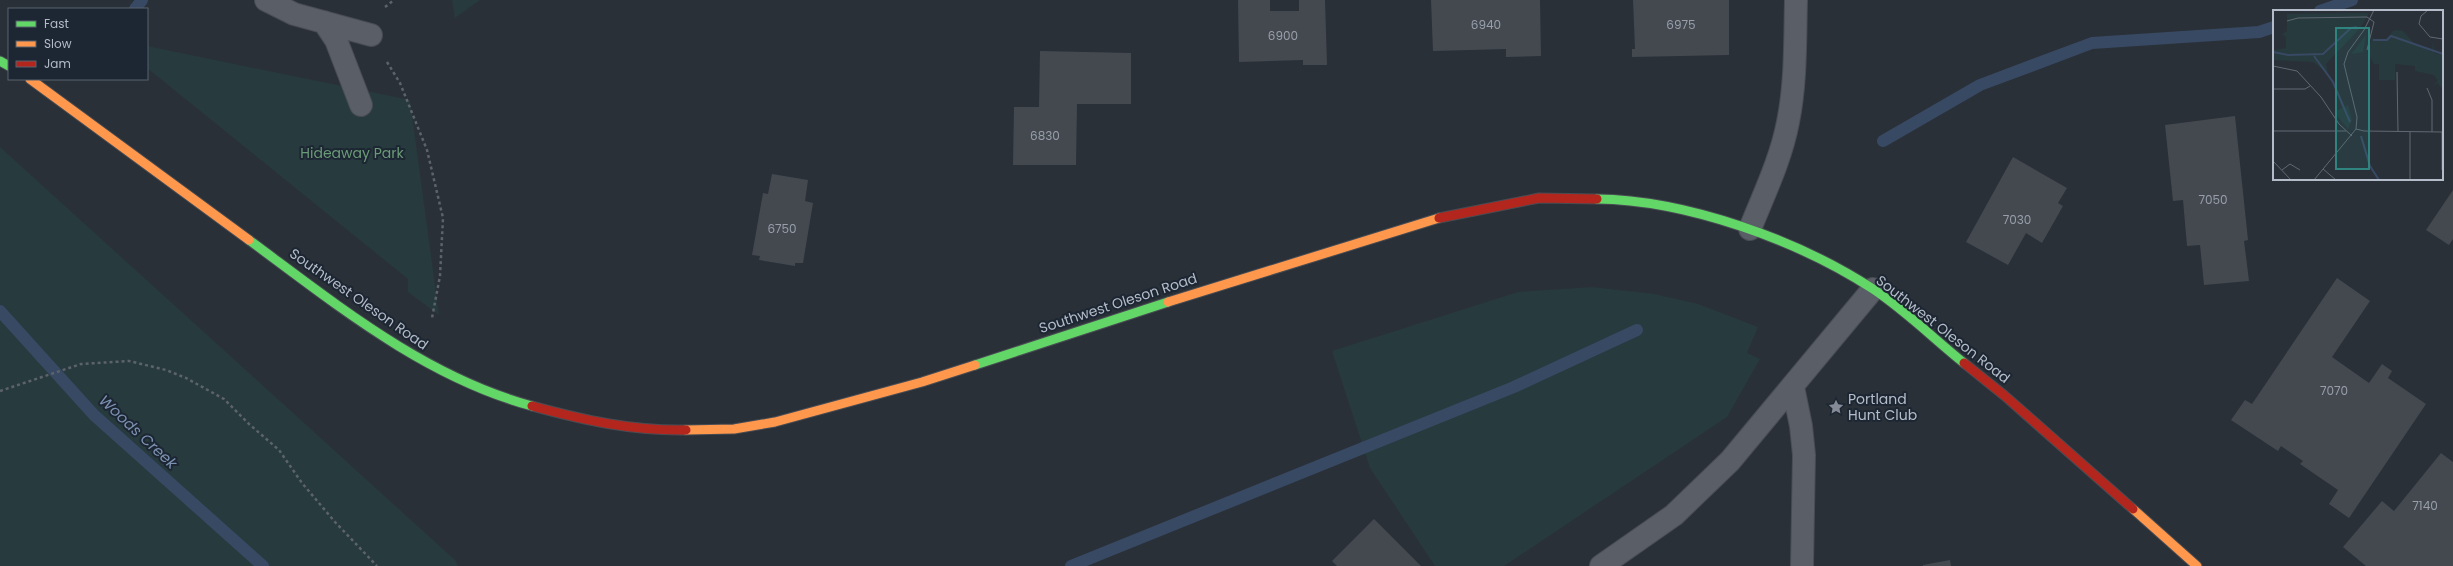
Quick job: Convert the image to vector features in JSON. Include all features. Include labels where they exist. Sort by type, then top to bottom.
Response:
[{"type":"main road","name":"Southwest Oleson Road","points":[[31,80],[340,307],[410,354],[472,384],[524,404],[578,419],[621,427],[672,430],[734,429],[776,422],[922,382],[1270,269],[1447,216],[1539,198],[1610,199],[1683,210],[1750,229],[1813,256],[1873,290],[2005,396],[2197,566]]},
{"type":"street","points":[[266,0],[294,14],[372,35]]},
{"type":"street","points":[[1750,229],[1778,163],[1788,122],[1793,78],[1796,0]]},
{"type":"street","points":[[324,22],[336,40],[361,105]]},
{"type":"street","points":[[1601,566],[1674,515],[1730,461],[1873,290]]},
{"type":"street","points":[[1793,387],[1804,455],[1802,566]]},
{"type":"path","points":[[372,35],[400,83],[428,150],[441,210],[440,276],[432,318]]},
{"type":"path","points":[[0,392],[81,364],[129,361],[166,370],[224,399],[278,450],[330,516],[377,566]]},
{"type":"green space","points":[[452,0],[480,0],[455,18]]},
{"type":"green space","name":"Hideaway Park","points":[[148,46],[410,100],[439,315],[408,292],[408,279],[148,69]]},
{"type":"green space","points":[[0,147],[455,560],[458,566],[0,566]]},
{"type":"green space","points":[[1592,287],[1654,294],[1698,304],[1758,327],[1747,353],[1760,359],[1727,417],[1504,566],[1435,566],[1370,468],[1332,351],[1518,292]]},
{"type":"building","points":[[1238,0],[1270,0],[1270,11],[1299,11],[1299,0],[1325,0],[1327,65],[1303,65],[1303,60],[1239,62]]},
{"type":"building","points":[[1431,0],[1540,0],[1541,56],[1506,57],[1506,49],[1433,51]]},
{"type":"building","points":[[1633,0],[1729,0],[1729,55],[1632,57],[1632,49],[1635,49]]},
{"type":"building","points":[[1040,51],[1131,53],[1131,104],[1077,104],[1076,165],[1013,165],[1014,107],[1039,107]]},
{"type":"building","points":[[2235,116],[2248,240],[2244,241],[2249,281],[2204,285],[2200,245],[2187,246],[2183,200],[2173,201],[2165,125]]},
{"type":"building","points":[[2013,157],[2067,188],[2058,203],[2063,206],[2042,243],[2026,233],[2008,265],[1966,242]]},
{"type":"building","points":[[772,174],[808,180],[805,201],[813,203],[803,263],[795,263],[795,266],[759,260],[760,256],[752,255],[763,193],[768,194]]},
{"type":"building","points":[[2453,190],[2453,239],[2449,245],[2426,230]]},
{"type":"building","points":[[2337,278],[2370,301],[2332,357],[2369,383],[2382,364],[2392,371],[2388,378],[2426,404],[2349,518],[2329,504],[2338,490],[2300,464],[2303,461],[2281,446],[2278,451],[2231,420],[2245,400],[2252,404]]},
{"type":"building","points":[[2441,453],[2453,462],[2453,566],[2366,566],[2343,547],[2382,501],[2394,511]]},
{"type":"building","points":[[1374,519],[1421,566],[1337,566],[1332,561]]},
{"type":"building","points":[[1950,560],[1951,566],[1923,566],[1923,565]]},
{"type":"waterway","name":"Woods Creek","points":[[136,8],[142,0]]},
{"type":"waterway","points":[[2323,10],[2352,0]]},
{"type":"waterway","points":[[1883,141],[1980,85],[2092,43],[2259,32],[2273,27]]},
{"type":"waterway","name":"Woods Creek","points":[[0,311],[94,415],[263,566]]},
{"type":"waterway","points":[[1071,566],[1514,387],[1637,330]]},
{"type":"traffic: fast","points":[[0,61],[8,65]]},
{"type":"traffic: fast","points":[[1597,199],[1631,201],[1704,215],[1776,239],[1811,254],[1843,271],[1885,297],[1964,363]]},
{"type":"traffic: fast","points":[[249,240],[349,313],[419,358],[455,377],[493,393],[532,406]]},
{"type":"traffic: fast","points":[[975,365],[1168,302]]},
{"type":"traffic: slow","points":[[31,80],[249,240]]},
{"type":"traffic: slow","points":[[1168,302],[1439,218]]},
{"type":"traffic: slow","points":[[686,430],[734,429],[775,422],[922,382],[975,365]]},
{"type":"traffic: slow","points":[[2133,509],[2197,566]]},
{"type":"traffic: jam","points":[[1439,218],[1539,198],[1597,199]]},
{"type":"traffic: jam","points":[[1964,363],[2005,396],[2133,509]]},
{"type":"traffic: jam","points":[[532,406],[570,416],[627,427],[686,430]]},
{"type":"place","name":"Portland Hunt Club","points":[[1836,407]]}]
